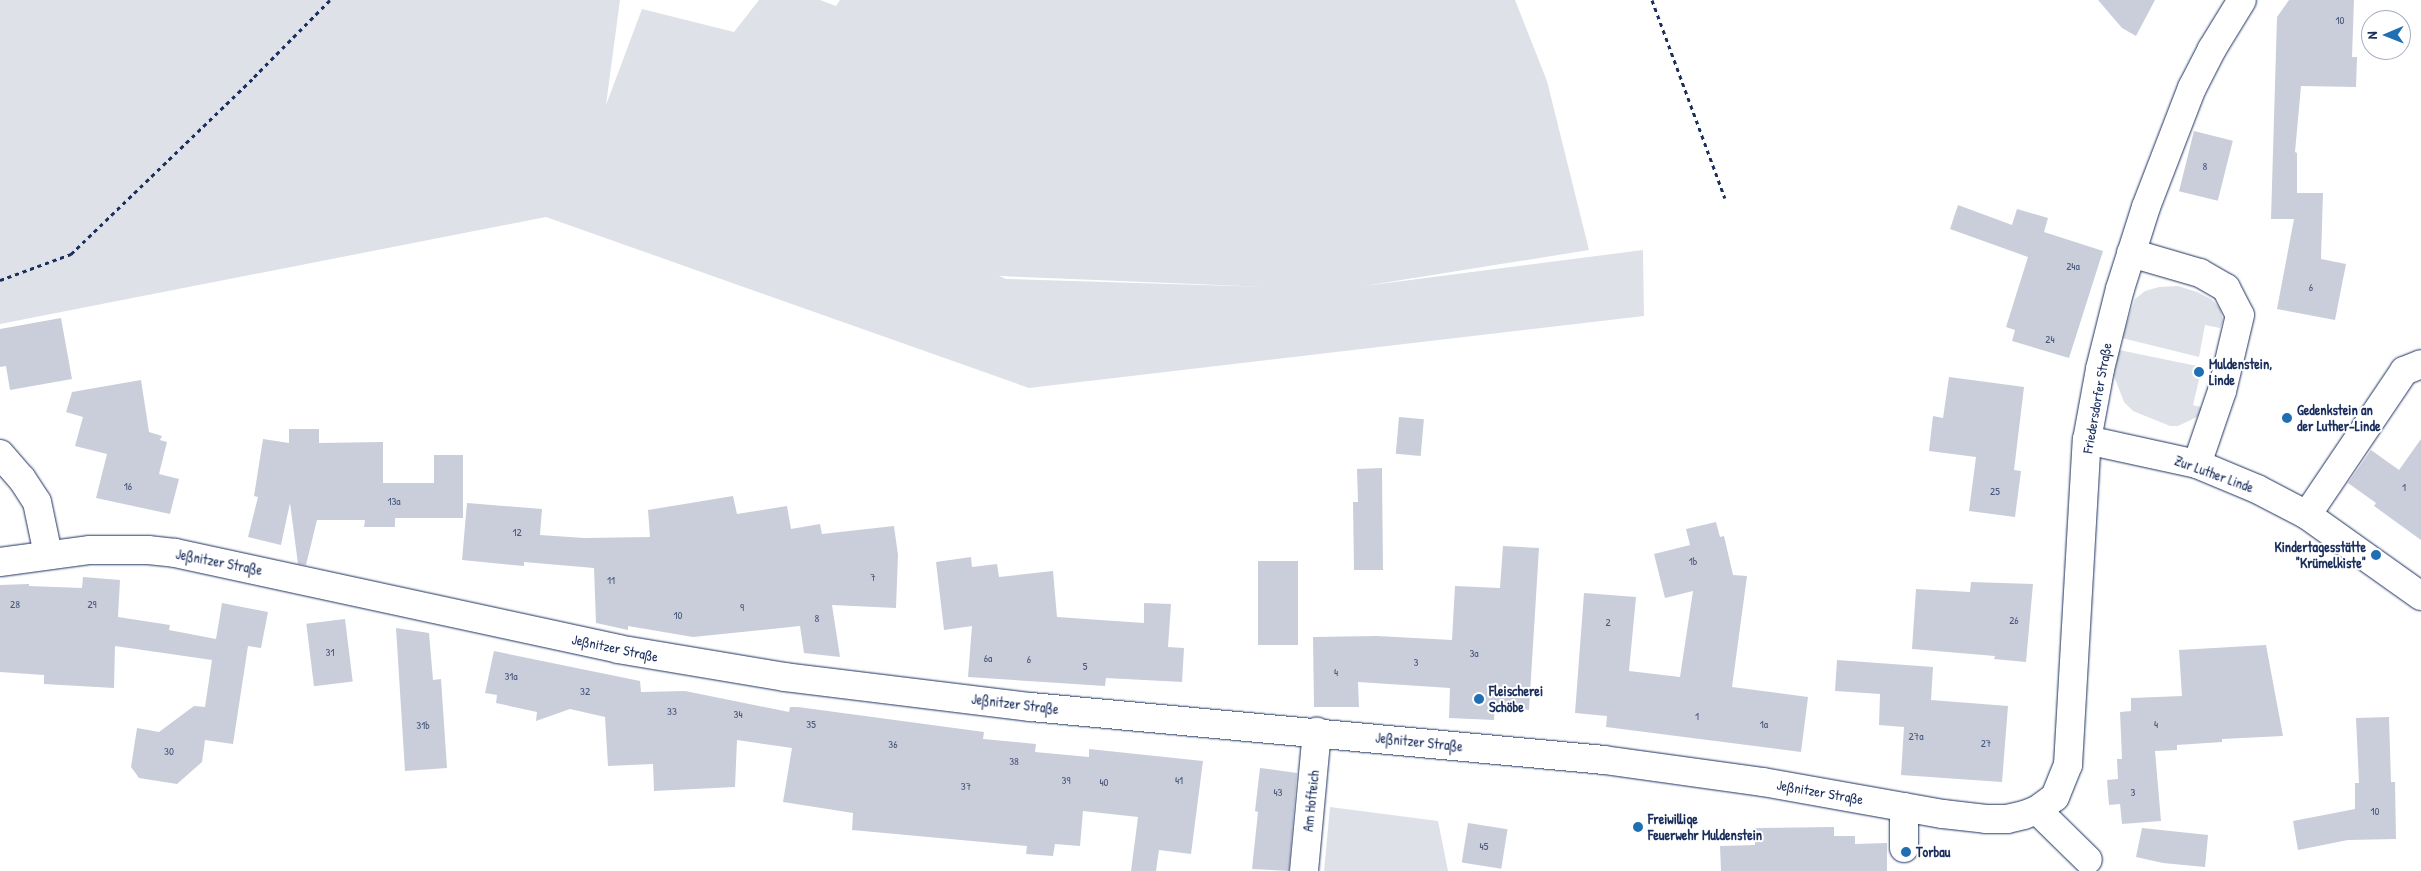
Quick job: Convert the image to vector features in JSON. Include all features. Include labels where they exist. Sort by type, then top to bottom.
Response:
[{"type":"main road","name":"Friedersdorfer Straße","points":[[2037,810],[2055,797],[2068,765],[2088,440],[2104,354],[2131,253],[2160,168],[2192,88],[2212,49],[2242,0]]},
{"type":"main road","points":[[2131,253],[2200,273],[2226,288],[2240,315],[2222,391],[2197,464]]},
{"type":"main road","points":[[2307,515],[2404,371],[2421,364]]},
{"type":"main road","name":"Zur Luther Linde","points":[[2088,440],[2197,464],[2257,489],[2307,515],[2421,596]]},
{"type":"main road","points":[[0,454],[22,479],[37,502],[48,554]]},
{"type":"main road","name":"Jeßnitzer Straße","points":[[0,562],[48,554],[117,549],[174,553],[618,649],[777,676],[1031,707],[1317,732],[1687,770],[1986,819],[2007,819],[2037,810]]},
{"type":"main road","name":"Am Hofteich","points":[[1304,871],[1317,732]]},
{"type":"main road","points":[[1904,807],[1906,859]]},
{"type":"main road","points":[[2037,810],[2088,860]]},
{"type":"path","points":[[0,280],[70,254],[254,77],[330,0]]},
{"type":"path","points":[[1652,0],[1725,198]]},
{"type":"shaded area","points":[[0,0],[620,0],[606,105],[642,9],[734,32],[759,0],[820,0],[836,6],[840,0],[1515,0],[1547,81],[1589,250],[1364,286],[1643,250],[1644,316],[1029,388],[546,217],[0,324]],"holes":[[[999,276],[1267,287],[1006,279]]]},
{"type":"shaded area","points":[[2178,286],[2211,299],[2220,308],[2223,321],[2220,328],[2205,325],[2199,357],[2122,338],[2135,299],[2145,291],[2159,287]]},
{"type":"shaded area","points":[[2119,350],[2202,367],[2193,405],[2204,408],[2199,416],[2178,426],[2170,426],[2133,411],[2124,402],[2114,376]]},
{"type":"shaded area","points":[[1330,807],[1438,821],[1448,871],[1324,871]]},
{"type":"building","points":[[2098,0],[2155,0],[2136,36],[2122,28]]},
{"type":"building","points":[[2289,0],[2354,0],[2352,57],[2357,57],[2356,87],[2301,86],[2295,152],[2297,153],[2297,193],[2323,193],[2321,259],[2346,264],[2335,320],[2277,309],[2294,219],[2271,219],[2277,17]]},
{"type":"building","points":[[2194,131],[2233,141],[2218,201],[2179,191]]},
{"type":"building","points":[[1958,205],[2012,225],[2017,209],[2048,218],[2044,232],[2103,251],[2069,358],[2012,341],[2015,330],[2006,327],[2028,257],[1950,229]]},
{"type":"building","points":[[61,318],[72,379],[10,390],[6,366],[0,367],[0,329]]},
{"type":"building","points":[[1949,377],[2024,387],[2014,470],[2021,471],[2015,517],[1969,511],[1976,457],[1929,451],[1933,416],[1943,418]]},
{"type":"building","points":[[141,380],[149,432],[162,436],[160,440],[167,442],[159,474],[179,479],[170,514],[96,498],[107,454],[75,446],[83,417],[66,412],[72,392]]},
{"type":"building","points":[[1399,417],[1424,419],[1421,456],[1396,454]]},
{"type":"building","points":[[289,429],[319,429],[319,443],[383,442],[383,483],[434,483],[434,455],[463,455],[463,518],[395,518],[395,527],[364,527],[365,520],[317,520],[306,565],[298,564],[290,503],[281,545],[248,537],[258,497],[254,496],[263,439],[289,443]]},
{"type":"building","points":[[2421,439],[2421,540],[2374,506],[2376,503],[2348,483],[2371,450],[2399,470]]},
{"type":"building","points":[[1382,468],[1383,570],[1354,570],[1353,502],[1358,502],[1357,469]]},
{"type":"building","points":[[733,496],[737,514],[787,506],[791,529],[820,524],[822,534],[894,526],[898,555],[896,608],[832,605],[840,657],[804,653],[800,626],[693,637],[628,626],[628,630],[596,623],[594,568],[524,562],[524,566],[462,560],[467,503],[542,509],[540,535],[584,538],[650,537],[648,510]]},
{"type":"building","points":[[1716,522],[1720,537],[1724,536],[1733,575],[1747,576],[1732,687],[1808,697],[1801,752],[1606,727],[1607,716],[1575,713],[1584,593],[1636,597],[1629,671],[1680,677],[1693,591],[1665,598],[1654,554],[1690,545],[1686,529]]},
{"type":"building","points":[[1503,546],[1539,548],[1529,710],[1495,707],[1494,720],[1449,718],[1450,688],[1358,682],[1359,707],[1314,707],[1313,637],[1377,636],[1452,640],[1455,586],[1500,588]]},
{"type":"building","points":[[971,557],[972,567],[997,564],[999,577],[1053,571],[1057,617],[1144,623],[1144,603],[1171,604],[1168,647],[1184,648],[1182,682],[1106,678],[1105,686],[968,677],[972,626],[944,630],[936,562]]},
{"type":"building","points":[[1258,561],[1298,561],[1298,645],[1258,645]]},
{"type":"building","points":[[83,577],[120,580],[118,617],[170,625],[169,630],[216,639],[222,603],[268,612],[261,648],[248,646],[233,744],[205,740],[202,762],[177,784],[139,778],[131,767],[137,728],[159,732],[194,706],[205,707],[212,660],[115,646],[114,688],[44,684],[44,675],[0,672],[0,585],[29,584],[29,586],[82,588]]},
{"type":"building","points":[[1971,582],[2033,584],[2026,662],[1994,659],[1995,656],[1912,649],[1916,589],[1970,592]]},
{"type":"building","points":[[345,619],[353,682],[314,686],[306,624]]},
{"type":"building","points":[[396,628],[429,633],[433,680],[441,679],[447,768],[405,771]]},
{"type":"building","points":[[2266,645],[2283,736],[2222,739],[2222,742],[2177,745],[2177,750],[2155,751],[2161,821],[2122,824],[2120,804],[2109,805],[2107,780],[2118,779],[2117,759],[2122,759],[2120,712],[2131,711],[2131,698],[2182,696],[2179,650]]},
{"type":"building","points":[[494,651],[640,681],[641,692],[685,691],[789,712],[790,707],[798,707],[984,732],[983,739],[1036,744],[1035,752],[1089,757],[1089,749],[1203,761],[1191,854],[1159,850],[1156,871],[1131,871],[1138,817],[1083,811],[1080,846],[1055,844],[1053,856],[1026,854],[1027,846],[852,830],[853,813],[783,802],[792,748],[737,740],[735,787],[654,791],[653,764],[608,766],[605,717],[570,709],[536,721],[537,712],[496,703],[497,695],[485,693]]},
{"type":"building","points":[[1837,660],[1933,667],[1931,700],[2008,706],[2002,782],[1901,775],[1904,727],[1879,725],[1880,694],[1835,691]]},
{"type":"building","points":[[2389,717],[2391,782],[2395,782],[2396,839],[2348,840],[2298,850],[2293,821],[2355,809],[2355,783],[2359,783],[2356,718]]},
{"type":"building","points":[[1260,768],[1297,773],[1289,871],[1252,869],[1258,812],[1255,811]]},
{"type":"building","points":[[1468,823],[1508,829],[1501,869],[1462,863]]},
{"type":"building","points":[[1834,827],[1834,836],[1855,836],[1855,844],[1887,843],[1887,871],[1721,871],[1720,846],[1755,845],[1755,828]]},
{"type":"building","points":[[2142,828],[2208,835],[2205,867],[2163,863],[2136,857]]},
{"type":"place","name":"Muldenstein, Linde","points":[[2199,372]]},
{"type":"place","name":"Gedenkstein an der Luther-Linde","points":[[2287,418]]},
{"type":"place","name":"Kindertagesstätte \"Krümelkiste\"","points":[[2376,555]]},
{"type":"place","name":"Fleischerei Schöbe","points":[[1479,699]]},
{"type":"place","name":"Freiwillige Feuerwehr Muldenstein","points":[[1638,827]]},
{"type":"place","name":"Torbau","points":[[1906,852]]}]
